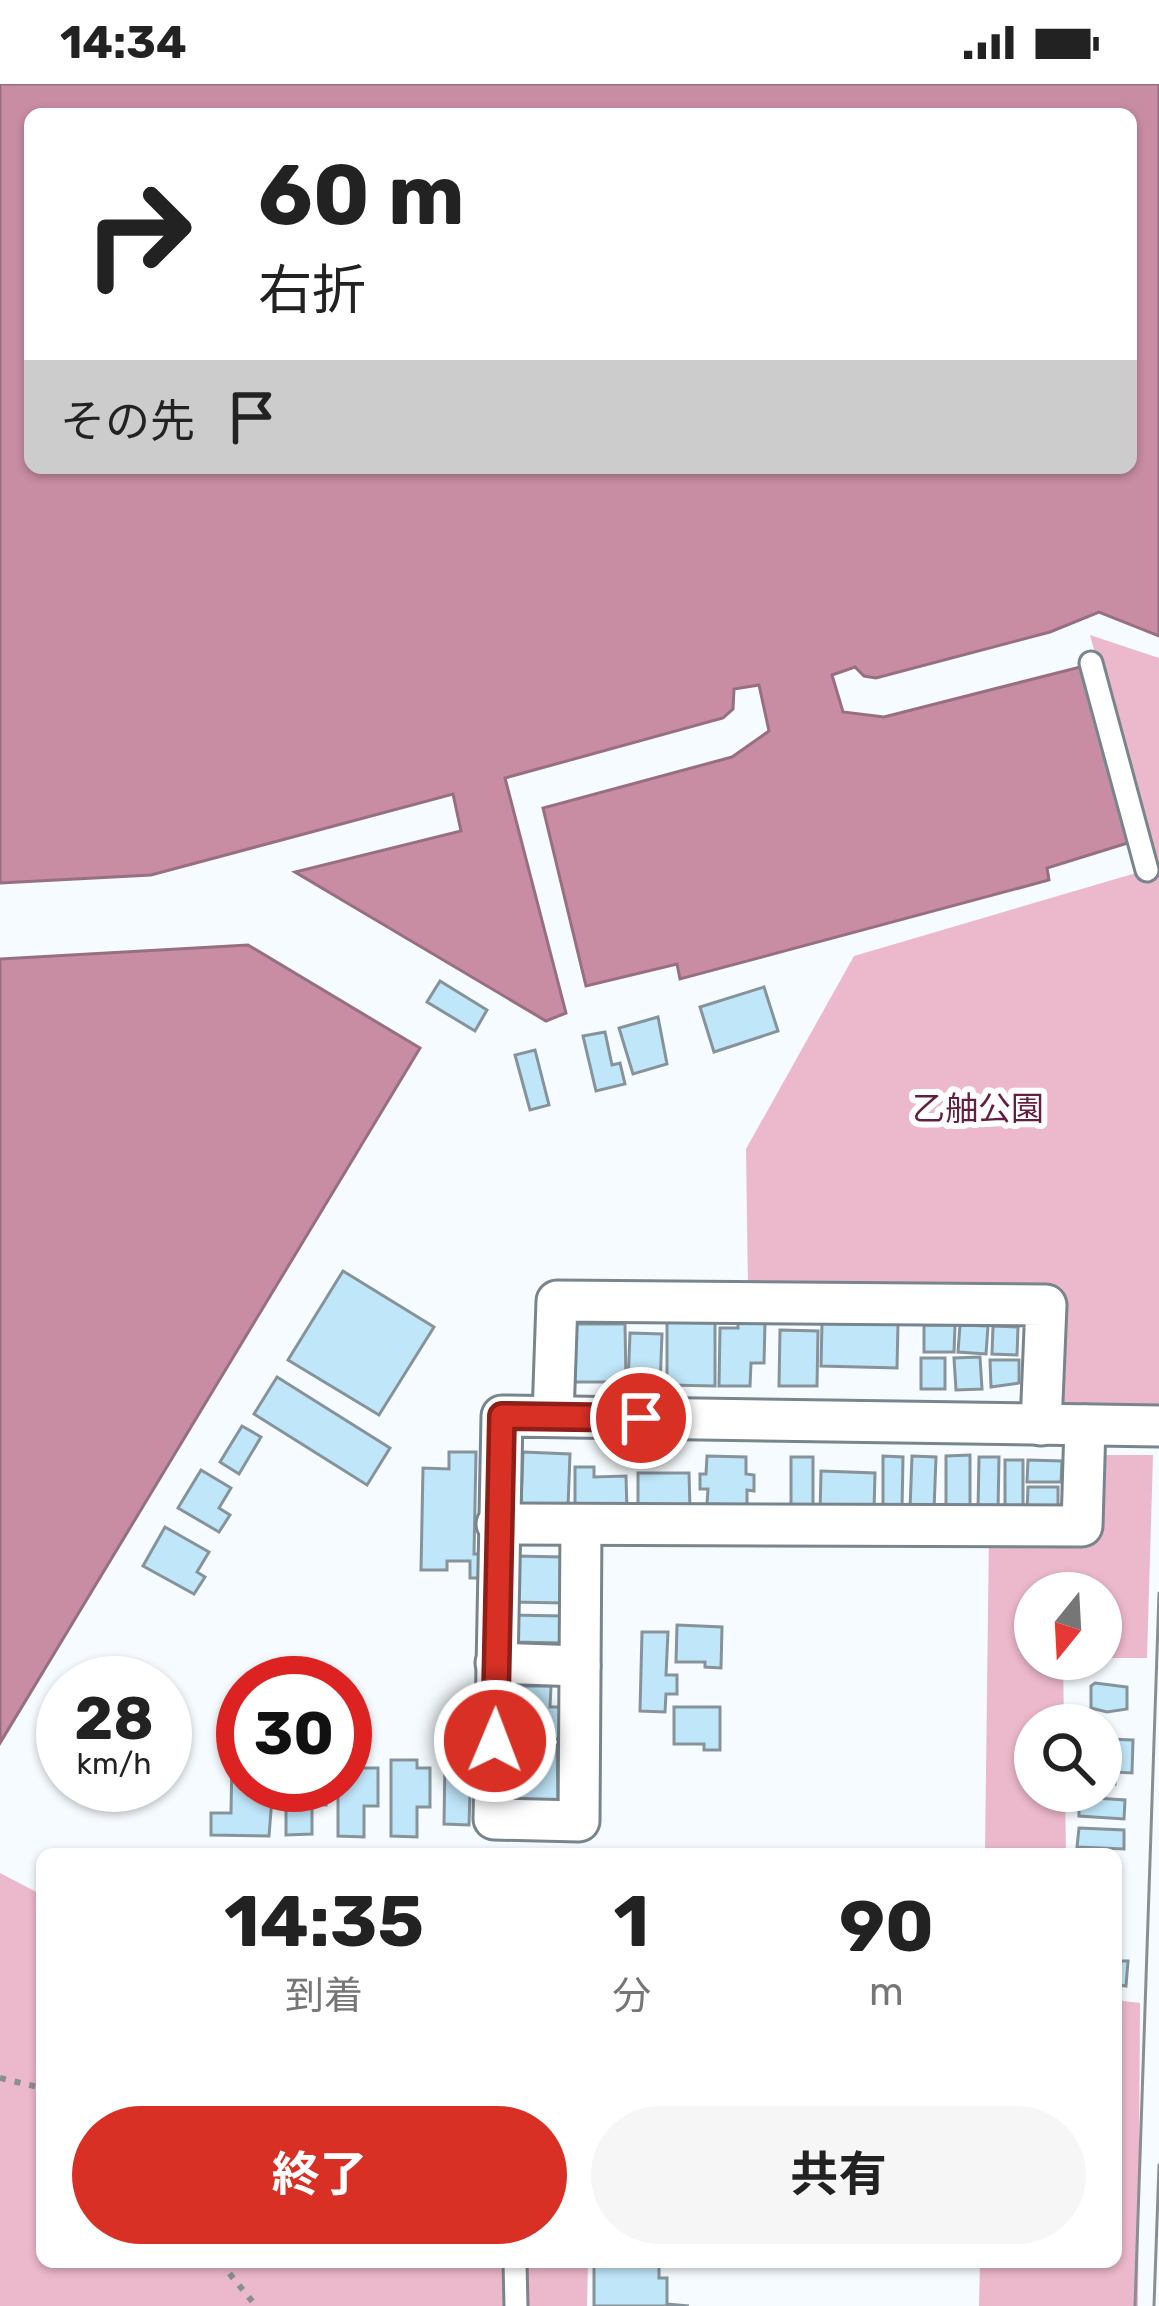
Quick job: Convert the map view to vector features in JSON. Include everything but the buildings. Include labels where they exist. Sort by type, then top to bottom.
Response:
[{"type":"street","points":[[553,1417],[557,1301],[1046,1305],[1041,1425]]},
{"type":"street","points":[[581,1525],[579,1821],[494,1819],[502,1416],[1159,1426]]},
{"type":"street","points":[[497,1524],[1082,1526],[1085,1425]]},
{"type":"street","points":[[496,1663],[580,1666]]},
{"type":"lane","points":[[1091,664],[1148,870]]},
{"type":"lane","points":[[515,2268],[516,2306]]},
{"type":"path","points":[[0,2078],[36,2087]]},
{"type":"path","points":[[225,2268],[256,2306]]},
{"type":"green space","name":"乙舳公園","points":[[1090,635],[1159,658],[1159,1408],[1058,1407],[1056,1289],[748,1288],[746,1149],[854,956],[1153,868]]},
{"type":"green space","points":[[1092,1455],[1153,1455],[1147,1658],[1122,1658],[1122,1572],[1014,1572],[1014,1680],[1063,1680],[1064,1704],[1014,1704],[1014,1812],[1065,1812],[1066,1848],[985,1848],[989,1532],[1089,1532]]},
{"type":"green space","points":[[0,1873],[36,1892],[36,2268],[588,2268],[587,2306],[0,2306]]},
{"type":"green space","points":[[1122,2001],[1140,2003],[1138,2306],[979,2306],[980,2268],[1122,2268]]},
{"type":"shaded area","points":[[0,84],[1159,84],[1159,636],[1099,612],[1050,632],[876,678],[864,676],[855,667],[832,675],[843,712],[884,717],[1084,666],[1131,842],[1047,868],[1049,880],[680,979],[677,964],[586,986],[543,808],[732,757],[769,731],[759,685],[734,689],[733,709],[723,718],[505,778],[566,1013],[546,1021],[295,872],[461,831],[453,794],[151,875],[0,883]]},
{"type":"shaded area","points":[[248,945],[420,1048],[53,1656],[36,1656],[36,1683],[0,1743],[0,959]]},
{"type":"tram line","points":[[1135,2306],[1159,1593]]},
{"type":"tram line","points":[[1154,2306],[1159,2165]]},
{"type":"route","points":[[495,1741],[502,1416],[641,1418]]}]
